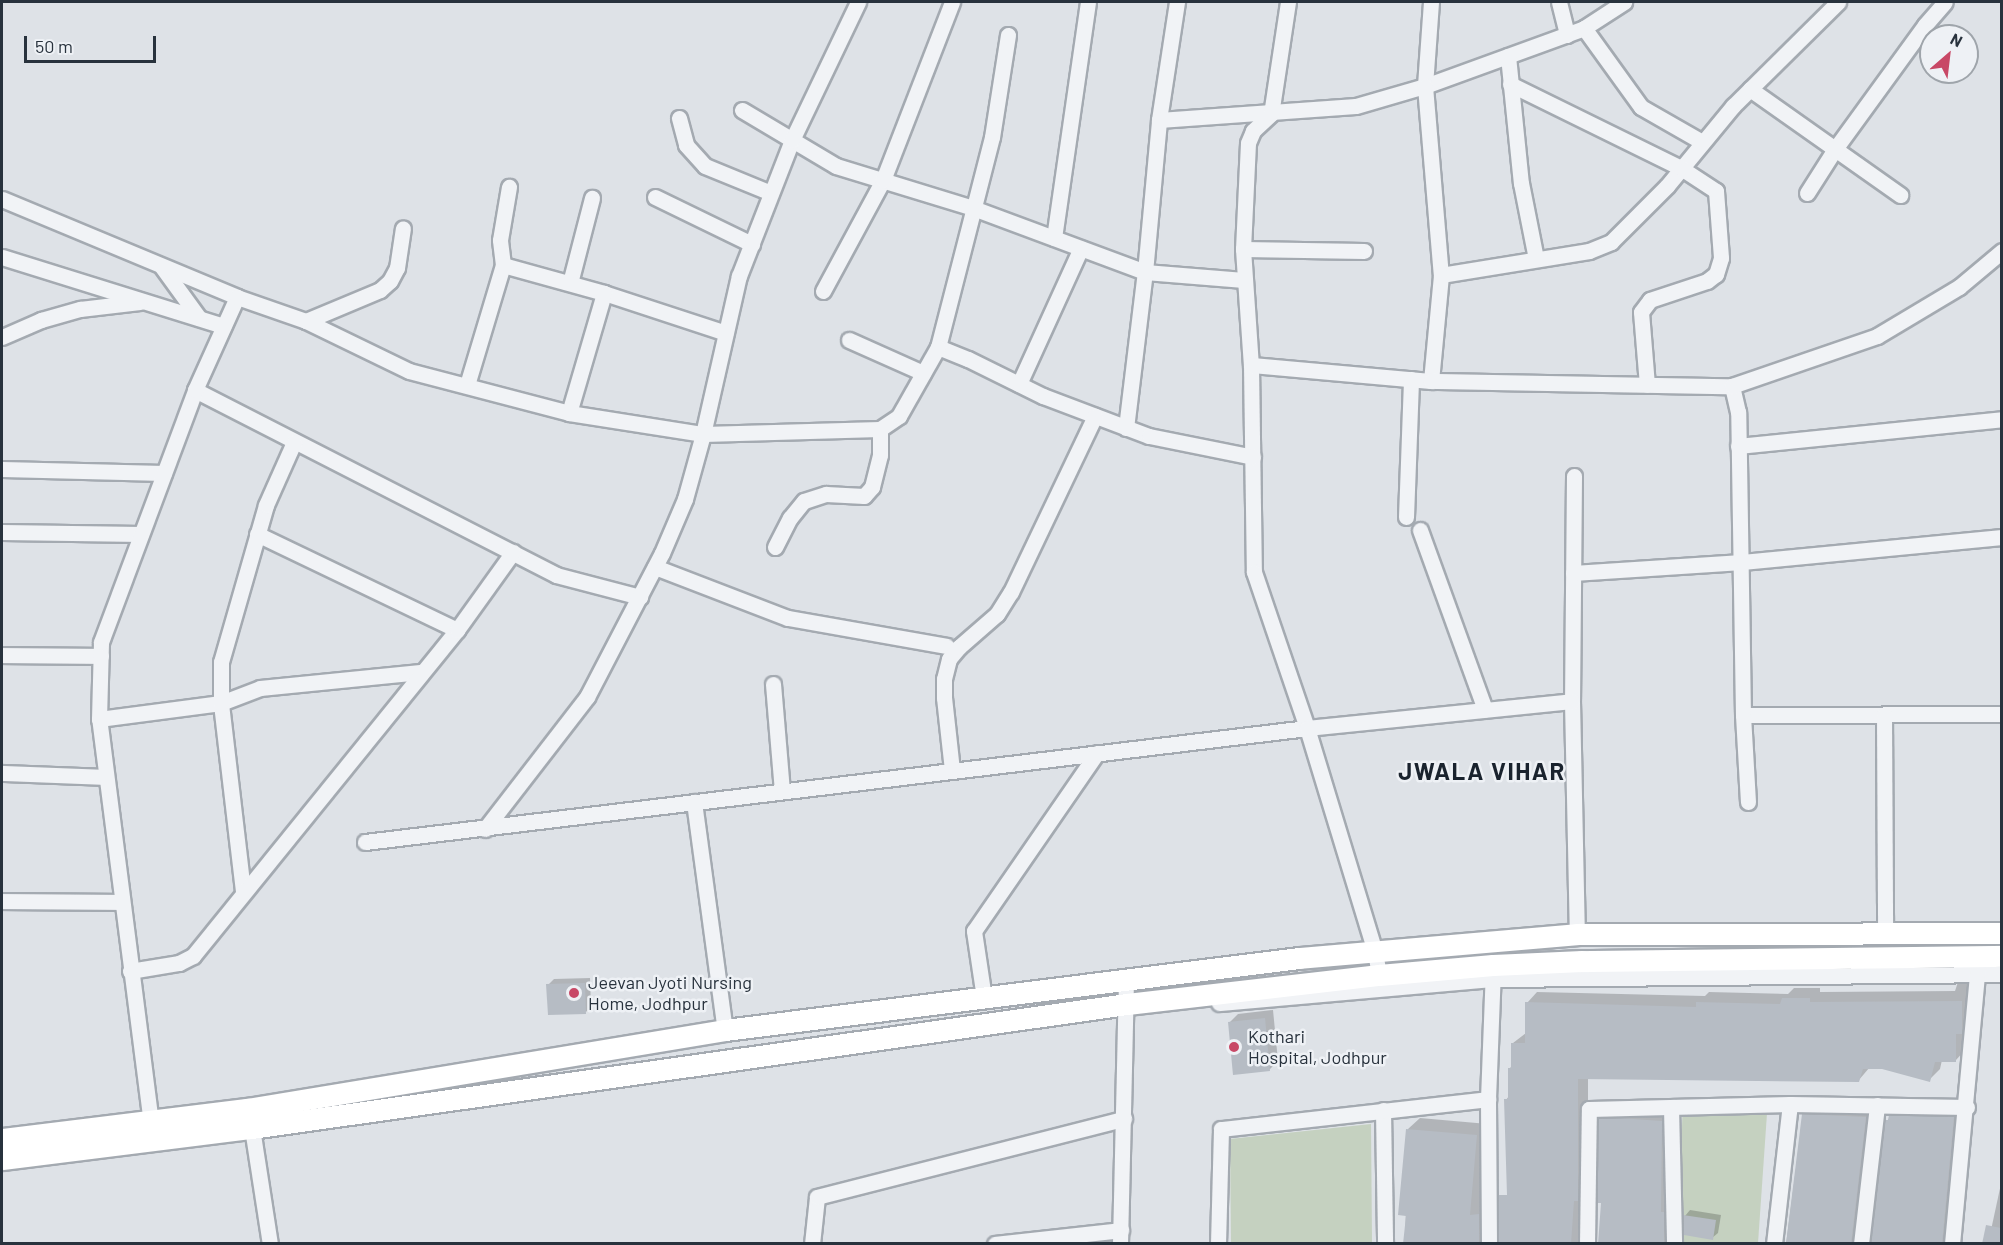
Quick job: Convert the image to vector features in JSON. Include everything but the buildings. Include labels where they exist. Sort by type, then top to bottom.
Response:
[{"type":"main road","points":[[2,1159],[260,1107],[725,1030],[1299,958],[1577,933],[2001,933]]},
{"type":"main road","points":[[2,1139],[152,1130],[252,1128],[1379,975],[1978,966],[2001,956]]},
{"type":"street","points":[[485,829],[587,697],[655,566],[685,499],[703,434],[739,276],[792,140],[858,2]]},
{"type":"street","points":[[823,291],[883,180],[952,2]]},
{"type":"street","points":[[1054,238],[1088,2]]},
{"type":"street","points":[[1126,428],[1145,272],[1159,120],[1177,2]]},
{"type":"street","points":[[1288,2],[1271,114],[1252,131],[1248,143],[1243,249],[1251,365],[1254,572],[1307,728],[1375,952],[1379,975]]},
{"type":"street","points":[[1431,2],[1425,86],[1441,275],[1431,381]]},
{"type":"street","points":[[1558,2],[1567,34]]},
{"type":"street","points":[[1159,120],[1271,114],[1356,106],[1425,86],[1584,28],[1624,2]]},
{"type":"street","points":[[1441,275],[1589,251],[1611,242],[1667,186],[1702,142],[1750,89],[1838,2]]},
{"type":"street","points":[[1807,193],[1835,149],[1925,25],[1945,2]]},
{"type":"street","points":[[1584,28],[1641,107],[1702,142]]},
{"type":"street","points":[[2,199],[162,267],[306,321],[409,371],[569,413],[703,434],[880,429],[899,416],[938,347],[992,137],[1008,35]]},
{"type":"street","points":[[1508,56],[1521,183],[1536,259]]},
{"type":"street","points":[[1510,84],[1681,168],[1716,191],[1719,268],[1707,281],[1650,300],[1644,306],[1641,321],[1647,385]]},
{"type":"street","points":[[1750,89],[1900,195]]},
{"type":"street","points":[[742,110],[836,166],[974,208],[1145,272],[1244,280]]},
{"type":"street","points":[[679,118],[686,145],[705,166],[771,193]]},
{"type":"street","points":[[467,385],[503,266],[500,240],[509,187]]},
{"type":"street","points":[[655,197],[752,244]]},
{"type":"street","points":[[570,283],[592,198]]},
{"type":"street","points":[[306,321],[380,290],[390,281],[397,268],[404,228]]},
{"type":"street","points":[[1019,384],[1081,248]]},
{"type":"street","points":[[1243,249],[1364,251]]},
{"type":"street","points":[[1251,365],[1431,381],[1647,385],[1736,399],[1877,336],[1959,287],[2001,251]]},
{"type":"street","points":[[2,257],[224,326]]},
{"type":"street","points":[[503,266],[604,293],[726,333]]},
{"type":"street","points":[[162,267],[199,318]]},
{"type":"street","points":[[569,413],[604,293]]},
{"type":"street","points":[[152,1130],[99,719],[101,642],[195,390],[237,297]]},
{"type":"street","points":[[2,336],[40,320],[80,309],[149,302]]},
{"type":"street","points":[[849,340],[923,373]]},
{"type":"street","points":[[938,347],[1019,384],[1126,428],[1149,436],[1253,457]]},
{"type":"street","points":[[1406,518],[1411,379]]},
{"type":"street","points":[[195,390],[556,575],[640,597]]},
{"type":"street","points":[[1736,399],[1742,562],[1743,715],[1748,802]]},
{"type":"street","points":[[655,566],[788,618],[948,653],[982,630],[997,614],[1011,592],[1095,416]]},
{"type":"street","points":[[1738,446],[2001,420]]},
{"type":"street","points":[[775,548],[790,518],[804,501],[826,494],[864,496],[872,487],[880,456],[880,429]]},
{"type":"street","points":[[243,891],[221,703],[220,662],[266,505],[294,442]]},
{"type":"street","points":[[2,469],[164,473]]},
{"type":"street","points":[[1574,476],[1572,701],[1577,933]]},
{"type":"street","points":[[1420,530],[1485,710]]},
{"type":"street","points":[[2,532],[141,534]]},
{"type":"street","points":[[257,534],[457,630]]},
{"type":"street","points":[[1573,573],[1742,562],[2001,537]]},
{"type":"street","points":[[130,971],[179,963],[193,956],[420,672],[457,630],[513,552]]},
{"type":"street","points":[[948,653],[944,679],[952,771]]},
{"type":"street","points":[[2,655],[100,656]]},
{"type":"street","points":[[99,719],[221,703],[260,688],[420,672]]},
{"type":"street","points":[[773,684],[782,791]]},
{"type":"street","points":[[365,842],[1307,728],[1572,701]]},
{"type":"street","points":[[1743,715],[2001,714]]},
{"type":"street","points":[[1884,715],[1885,932]]},
{"type":"street","points":[[984,998],[974,931],[1097,753]]},
{"type":"street","points":[[2,773],[106,777]]},
{"type":"street","points":[[694,802],[725,1030]]},
{"type":"street","points":[[2,901],[121,902]]},
{"type":"street","points":[[1952,1244],[1967,1107],[1978,966],[2001,974]]},
{"type":"street","points":[[1127,1008],[1493,972],[1488,1099],[1489,1244]]},
{"type":"street","points":[[995,1244],[1121,1237],[1126,980]]},
{"type":"street","points":[[1218,1244],[1221,1129],[1488,1099]]},
{"type":"street","points":[[1587,1244],[1589,1109],[1790,1104],[1967,1107]]},
{"type":"street","points":[[1774,1244],[1790,1104]]},
{"type":"street","points":[[1861,1244],[1877,1105]]},
{"type":"street","points":[[1671,1107],[1674,1244]]},
{"type":"street","points":[[1383,1110],[1385,1244]]},
{"type":"street","points":[[812,1244],[817,1197],[1124,1119]]},
{"type":"street","points":[[252,1128],[270,1244]]},
{"type":"green space","points":[[1683,1098],[1768,1099],[1758,1243],[1678,1244]]},
{"type":"green space","points":[[1371,1124],[1372,1243],[1231,1243],[1230,1139]]},
{"type":"place","name":"Jeevan Jyoti Nursing Home, Jodhpur","points":[[574,993]]},
{"type":"place","name":"Kothari Hospital, Jodhpur","points":[[1234,1047]]},
{"type":"district","name":"JWALA VIHAR","points":[[1482,771]]}]
